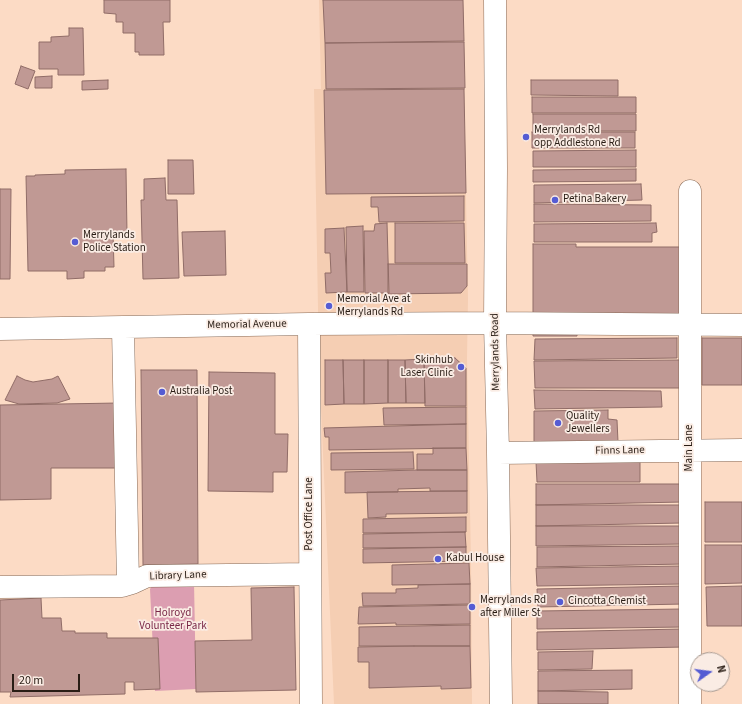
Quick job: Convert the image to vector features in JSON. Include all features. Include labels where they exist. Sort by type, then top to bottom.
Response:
[{"type":"street","name":"Merrylands Road","points":[[495,0],[495,323],[501,704]]},
{"type":"street","name":"Main Lane","points":[[690,192],[690,704]]},
{"type":"street","name":"Memorial Avenue","points":[[0,329],[309,324],[495,323],[742,325]]},
{"type":"street","name":"Post Office Lane","points":[[309,324],[311,704]]},
{"type":"street","points":[[123,328],[128,584]]},
{"type":"street","name":"Finns Lane","points":[[498,453],[742,450]]},
{"type":"street","name":"Library Lane","points":[[0,587],[128,584],[147,576],[310,574]]},
{"type":"shaded area","points":[[319,0],[462,0],[468,299],[467,358],[472,704],[334,704],[319,363],[314,89],[321,89]]},
{"type":"green space","name":"Holroyd Volunteer Park","points":[[194,582],[196,689],[155,691],[150,589],[154,583]]},
{"type":"building","points":[[104,0],[170,0],[170,22],[163,22],[164,55],[139,55],[139,52],[135,52],[135,33],[123,33],[123,22],[116,22],[116,14],[104,13]]},
{"type":"building","points":[[323,0],[463,0],[464,41],[325,43]]},
{"type":"building","points":[[69,28],[83,28],[84,75],[58,75],[58,69],[39,69],[39,42],[51,42],[51,37],[69,36]]},
{"type":"building","points":[[464,42],[465,88],[326,89],[325,43]]},
{"type":"building","points":[[21,66],[35,71],[28,89],[15,84]]},
{"type":"building","points":[[52,76],[52,88],[35,88],[35,77]]},
{"type":"building","points":[[108,80],[108,89],[82,90],[82,81]]},
{"type":"building","points":[[531,80],[618,80],[618,96],[531,95]]},
{"type":"building","points":[[464,89],[466,193],[326,194],[324,90]]},
{"type":"building","points":[[532,97],[636,97],[636,113],[532,113]]},
{"type":"building","points":[[533,114],[636,114],[636,131],[533,131]]},
{"type":"building","points":[[532,132],[635,132],[635,148],[532,148]]},
{"type":"building","points":[[636,150],[636,167],[533,167],[533,151]]},
{"type":"building","points":[[168,160],[193,160],[194,194],[168,194]]},
{"type":"building","points":[[126,169],[127,234],[113,234],[114,267],[105,267],[105,271],[84,271],[84,278],[67,279],[67,271],[28,271],[26,176],[65,174],[65,170]]},
{"type":"building","points":[[636,169],[636,181],[533,182],[533,170]]},
{"type":"building","points":[[165,178],[166,200],[177,200],[179,278],[143,279],[141,200],[144,200],[144,179]]},
{"type":"building","points":[[641,184],[642,200],[534,203],[534,185]]},
{"type":"building","points":[[0,189],[11,189],[10,279],[0,279]]},
{"type":"building","points":[[464,196],[464,221],[379,222],[378,207],[371,207],[371,197]]},
{"type":"building","points":[[534,204],[651,205],[651,221],[534,222]]},
{"type":"building","points":[[387,223],[389,293],[365,293],[364,231],[374,231],[375,224]]},
{"type":"building","points":[[395,223],[464,223],[465,263],[395,263]]},
{"type":"building","points":[[656,223],[657,232],[652,233],[652,242],[534,242],[534,224]]},
{"type":"building","points":[[363,226],[364,292],[347,292],[346,227]]},
{"type":"building","points":[[344,228],[347,292],[326,293],[325,273],[331,273],[330,253],[325,253],[325,229]]},
{"type":"building","points":[[225,231],[226,275],[184,276],[182,232]]},
{"type":"building","points":[[533,244],[576,244],[576,247],[681,247],[682,331],[577,332],[577,336],[533,336]]},
{"type":"building","points":[[388,264],[467,264],[467,286],[461,293],[388,294]]},
{"type":"building","points":[[677,338],[677,358],[534,360],[535,339]]},
{"type":"building","points":[[702,338],[742,338],[742,385],[702,385]]},
{"type":"building","points":[[455,358],[466,368],[466,406],[425,406],[424,359]]},
{"type":"building","points":[[424,359],[425,403],[406,403],[405,360]]},
{"type":"building","points":[[325,360],[343,360],[344,404],[325,405]]},
{"type":"building","points":[[343,360],[364,360],[364,404],[344,404]]},
{"type":"building","points":[[364,360],[388,360],[388,403],[364,404]]},
{"type":"building","points":[[388,360],[405,360],[406,403],[388,403]]},
{"type":"building","points":[[681,360],[682,388],[535,388],[534,361]]},
{"type":"building","points":[[141,370],[197,370],[198,564],[143,565]]},
{"type":"building","points":[[209,372],[275,373],[275,434],[288,434],[287,472],[273,472],[273,492],[208,491]]},
{"type":"building","points":[[17,376],[33,382],[52,379],[58,376],[70,399],[57,403],[19,404],[5,400]]},
{"type":"building","points":[[534,390],[661,391],[662,407],[535,409]]},
{"type":"building","points":[[119,403],[120,468],[51,468],[51,499],[0,500],[0,405]]},
{"type":"building","points":[[466,407],[466,424],[384,425],[383,408]]},
{"type":"building","points":[[608,410],[608,419],[617,420],[618,442],[534,442],[534,411]]},
{"type":"building","points":[[466,424],[466,448],[329,450],[329,437],[325,437],[324,428]]},
{"type":"building","points":[[433,448],[466,448],[467,470],[417,470],[417,454],[433,454]]},
{"type":"building","points":[[413,452],[414,469],[331,470],[331,453]]},
{"type":"building","points":[[536,462],[640,462],[640,482],[537,482]]},
{"type":"building","points":[[467,470],[467,491],[430,491],[430,488],[398,489],[398,492],[345,493],[345,472]]},
{"type":"building","points":[[536,484],[682,484],[683,502],[536,505]]},
{"type":"building","points":[[467,491],[467,513],[386,514],[386,517],[368,518],[367,492]]},
{"type":"building","points":[[705,502],[742,502],[742,542],[705,542]]},
{"type":"building","points":[[536,505],[682,505],[682,523],[536,526]]},
{"type":"building","points":[[466,517],[466,532],[363,533],[363,519]]},
{"type":"building","points":[[536,526],[682,526],[683,544],[536,546]]},
{"type":"building","points":[[465,532],[466,547],[363,548],[363,534]]},
{"type":"building","points":[[705,545],[742,545],[742,583],[705,584]]},
{"type":"building","points":[[683,546],[683,564],[537,567],[537,547]]},
{"type":"building","points":[[466,547],[466,561],[363,563],[363,549]]},
{"type":"building","points":[[469,563],[470,584],[392,585],[392,565]]},
{"type":"building","points":[[683,566],[683,584],[537,586],[536,568]]},
{"type":"building","points":[[470,584],[470,604],[363,606],[362,593],[396,593],[396,589],[418,588],[418,585]]},
{"type":"building","points":[[683,586],[684,604],[538,607],[537,589]]},
{"type":"building","points":[[742,586],[742,626],[707,626],[706,587]]},
{"type":"building","points":[[294,587],[296,690],[196,692],[195,641],[252,640],[251,588]]},
{"type":"building","points":[[41,598],[42,618],[61,618],[62,631],[75,631],[75,633],[107,633],[107,638],[158,638],[160,689],[134,690],[134,682],[125,682],[125,694],[10,697],[11,692],[0,692],[0,600]]},
{"type":"building","points":[[470,605],[470,624],[358,624],[359,607]]},
{"type":"building","points":[[683,609],[683,627],[537,629],[537,611]]},
{"type":"building","points":[[470,625],[470,646],[359,646],[359,627]]},
{"type":"building","points":[[683,629],[684,647],[537,650],[537,632]]},
{"type":"building","points":[[470,646],[471,688],[441,689],[441,686],[369,688],[369,662],[358,662],[358,647]]},
{"type":"building","points":[[593,651],[592,669],[538,670],[538,652]]},
{"type":"building","points":[[632,670],[632,689],[538,691],[538,671]]},
{"type":"building","points":[[538,691],[608,692],[608,704],[538,704]]},
{"type":"place","name":"Merrylands Rd opp Addlestone Rd","points":[[526,137]]},
{"type":"place","name":"Petina Bakery","points":[[555,200]]},
{"type":"place","name":"Merrylands Police Station","points":[[75,242]]},
{"type":"place","name":"Memorial Ave at Merrylands Rd","points":[[329,306]]},
{"type":"place","name":"Skinhub Laser Clinic","points":[[461,367]]},
{"type":"place","name":"Australia Post","points":[[162,392]]},
{"type":"place","name":"Quality Jewellers","points":[[558,423]]},
{"type":"place","name":"Kabul House","points":[[438,559]]},
{"type":"place","name":"Cincotta Chemist","points":[[560,602]]},
{"type":"place","name":"Merrylands Rd after Miller St","points":[[472,607]]}]
